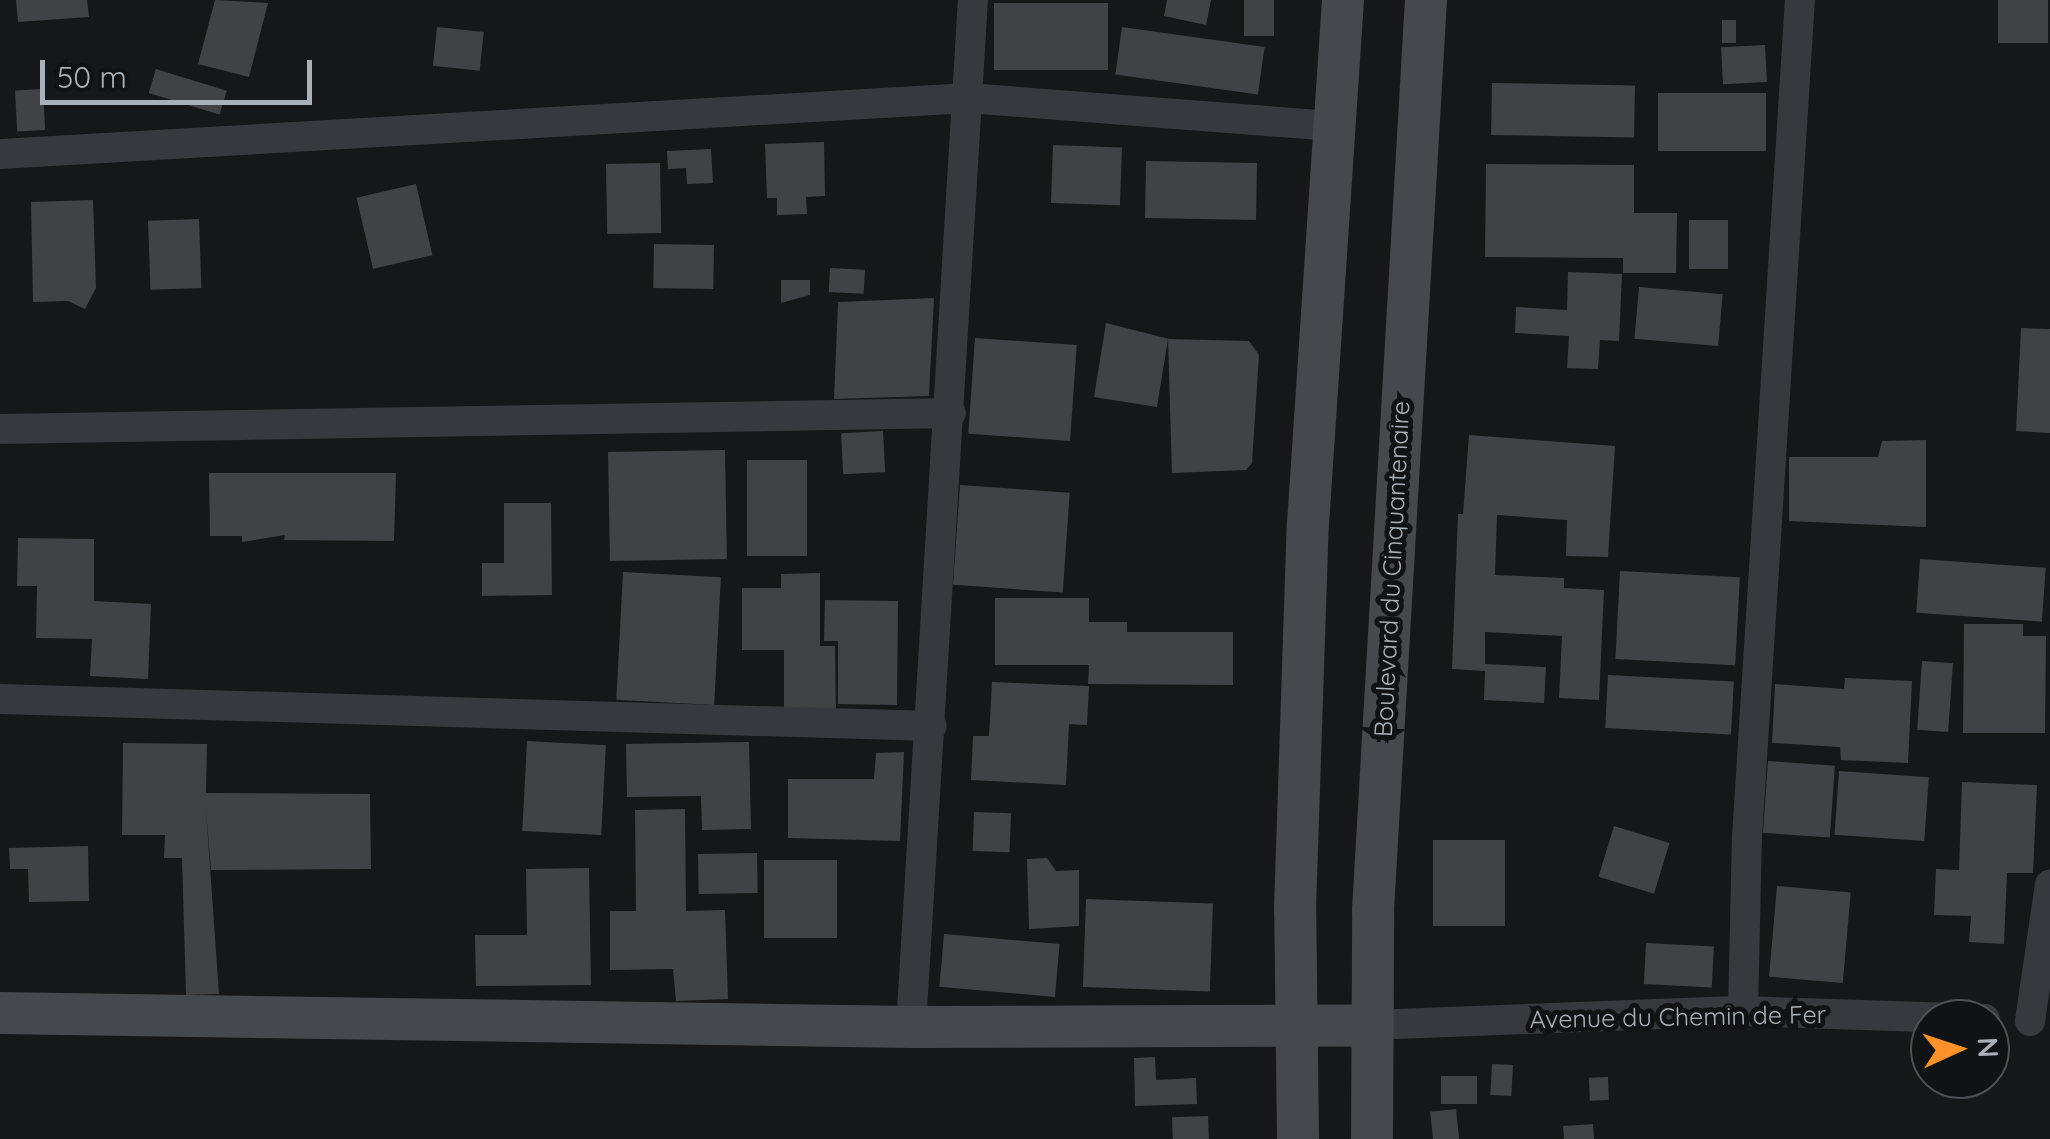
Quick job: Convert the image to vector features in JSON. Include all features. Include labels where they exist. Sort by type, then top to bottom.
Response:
[{"type":"main road","points":[[1298,1139],[1293,1023],[1308,524],[1343,0]]},
{"type":"main road","name":"Boulevard du Cinquantenaire","points":[[1372,1139],[1371,1025],[1426,0]]},
{"type":"main road","points":[[0,1013],[911,1027],[1371,1025]]},
{"type":"street","points":[[911,1027],[973,0]]},
{"type":"street","points":[[1743,1011],[1748,837],[1800,0]]},
{"type":"street","points":[[0,154],[968,98],[1334,126]]},
{"type":"street","points":[[0,429],[951,413]]},
{"type":"street","points":[[0,699],[932,726]]},
{"type":"street","points":[[2040,1021],[2050,884]]},
{"type":"street","name":"Avenue du Chemin de Fer","points":[[1371,1025],[1743,1011],[1910,1016]]},
{"type":"street","name":"Avenue du Chemin de Fer","points":[[2010,1020],[2040,1021]]},
{"type":"building","points":[[16,0],[87,0],[89,17],[18,22]]},
{"type":"building","points":[[215,0],[268,3],[249,77],[198,64]]},
{"type":"building","points":[[1167,0],[1211,0],[1206,25],[1164,16]]},
{"type":"building","points":[[1244,0],[1274,0],[1274,36],[1244,36]]},
{"type":"building","points":[[1998,0],[2048,0],[2048,43],[1998,43]]},
{"type":"building","points":[[994,3],[1108,3],[1108,70],[994,70]]},
{"type":"building","points":[[1722,20],[1736,20],[1736,43],[1722,43]]},
{"type":"building","points":[[437,27],[484,32],[480,71],[433,66]]},
{"type":"building","points":[[1122,27],[1265,47],[1258,95],[1115,75]]},
{"type":"building","points":[[1765,45],[1767,82],[1723,84],[1721,47]]},
{"type":"building","points":[[156,69],[227,91],[219,115],[149,93]]},
{"type":"building","points":[[1492,83],[1635,85],[1634,137],[1491,135]]},
{"type":"building","points":[[43,89],[45,130],[17,131],[15,90]]},
{"type":"building","points":[[1658,93],[1766,93],[1766,151],[1658,151]]},
{"type":"building","points":[[824,142],[825,196],[806,197],[807,214],[777,215],[777,198],[767,198],[765,144]]},
{"type":"building","points":[[1053,145],[1122,147],[1120,205],[1051,203]]},
{"type":"building","points":[[711,149],[713,183],[687,184],[686,168],[668,169],[667,151]]},
{"type":"building","points":[[1146,161],[1257,163],[1256,220],[1145,218]]},
{"type":"building","points":[[660,163],[661,233],[607,234],[606,164]]},
{"type":"building","points":[[1486,164],[1634,165],[1634,213],[1677,213],[1676,273],[1623,273],[1623,258],[1485,257]]},
{"type":"building","points":[[416,184],[432,255],[373,269],[357,198]]},
{"type":"building","points":[[93,200],[96,288],[85,309],[68,301],[33,302],[31,202]]},
{"type":"building","points":[[199,219],[201,288],[150,290],[148,221]]},
{"type":"building","points":[[1689,220],[1728,220],[1728,269],[1689,269]]},
{"type":"building","points":[[654,244],[714,245],[713,289],[653,288]]},
{"type":"building","points":[[830,268],[865,270],[864,294],[829,292]]},
{"type":"building","points":[[1568,272],[1622,274],[1619,341],[1600,340],[1598,369],[1567,368],[1569,336],[1515,333],[1516,307],[1567,310]]},
{"type":"building","points":[[781,280],[810,280],[810,295],[781,303]]},
{"type":"building","points":[[1639,287],[1723,294],[1718,346],[1634,339]]},
{"type":"building","points":[[934,298],[929,396],[834,399],[838,302]]},
{"type":"building","points":[[1106,323],[1169,339],[1249,341],[1259,355],[1252,463],[1246,470],[1172,473],[1168,339],[1157,407],[1094,397]]},
{"type":"building","points":[[2021,328],[2050,329],[2050,433],[2016,431]]},
{"type":"building","points":[[975,338],[1077,345],[1070,441],[968,434]]},
{"type":"building","points":[[883,431],[885,472],[843,474],[841,433]]},
{"type":"building","points":[[1469,435],[1615,446],[1608,557],[1566,556],[1567,520],[1497,515],[1495,575],[1564,578],[1564,588],[1604,590],[1599,700],[1559,698],[1562,636],[1485,632],[1485,664],[1546,667],[1544,703],[1484,700],[1485,671],[1452,669],[1458,514],[1463,514]]},
{"type":"building","points":[[1926,440],[1926,527],[1789,521],[1789,457],[1878,457],[1882,441]]},
{"type":"building","points":[[725,450],[727,559],[610,561],[608,452]]},
{"type":"building","points":[[747,460],[807,460],[807,556],[747,556]]},
{"type":"building","points":[[209,473],[396,473],[394,541],[284,540],[285,535],[242,542],[242,536],[210,536]]},
{"type":"building","points":[[960,485],[1070,493],[1063,592],[953,585]]},
{"type":"building","points":[[504,503],[551,503],[552,595],[482,596],[482,563],[504,563]]},
{"type":"building","points":[[18,538],[94,539],[94,601],[151,604],[148,679],[90,676],[92,639],[36,638],[37,586],[17,586]]},
{"type":"building","points":[[1920,559],[2046,568],[2042,622],[1916,613]]},
{"type":"building","points":[[1620,571],[1740,577],[1735,665],[1615,659]]},
{"type":"building","points":[[623,572],[721,577],[714,705],[616,700]]},
{"type":"building","points":[[820,573],[820,646],[835,646],[836,713],[784,713],[784,650],[742,650],[742,588],[781,588],[781,574]]},
{"type":"building","points":[[995,598],[1089,598],[1089,622],[1127,622],[1127,632],[1233,632],[1233,685],[1088,684],[1089,665],[995,665]]},
{"type":"building","points":[[825,600],[898,601],[897,705],[838,704],[838,641],[824,641]]},
{"type":"building","points":[[1964,624],[2023,624],[2023,636],[2046,636],[2045,733],[1963,733]]},
{"type":"building","points":[[1922,661],[1953,663],[1948,732],[1917,730]]},
{"type":"building","points":[[1608,675],[1734,682],[1731,735],[1605,728]]},
{"type":"building","points":[[1845,678],[1912,681],[1908,763],[1841,760],[1840,747],[1772,743],[1775,684],[1844,689]]},
{"type":"building","points":[[992,682],[1089,686],[1087,725],[1069,724],[1066,785],[971,780],[973,736],[989,736]]},
{"type":"building","points":[[527,741],[606,745],[601,835],[522,831]]},
{"type":"building","points":[[749,742],[751,829],[702,830],[701,796],[627,797],[626,744]]},
{"type":"building","points":[[123,743],[207,744],[206,793],[370,794],[371,869],[211,870],[206,810],[219,994],[186,995],[182,858],[164,858],[165,835],[122,835]]},
{"type":"building","points":[[904,752],[900,841],[788,838],[788,779],[874,779],[876,753]]},
{"type":"building","points":[[1768,761],[1835,766],[1830,837],[1763,833]]},
{"type":"building","points":[[1839,771],[1929,777],[1924,841],[1835,835]]},
{"type":"building","points":[[1962,782],[2037,785],[2033,873],[2007,873],[2004,944],[1969,942],[1971,916],[1934,915],[1936,869],[1959,870]]},
{"type":"building","points":[[685,809],[686,911],[725,910],[728,999],[676,1001],[673,969],[610,970],[610,911],[636,911],[635,810]]},
{"type":"building","points":[[974,812],[1011,813],[1010,852],[973,851]]},
{"type":"building","points":[[1614,826],[1669,843],[1654,894],[1599,877]]},
{"type":"building","points":[[1433,840],[1505,840],[1505,926],[1433,926]]},
{"type":"building","points":[[88,846],[89,901],[29,902],[28,869],[10,869],[9,848]]},
{"type":"building","points":[[757,853],[758,893],[699,894],[698,854]]},
{"type":"building","points":[[1047,858],[1056,871],[1079,870],[1079,926],[1029,929],[1027,859]]},
{"type":"building","points":[[764,860],[837,860],[837,938],[764,938]]},
{"type":"building","points":[[589,868],[591,985],[476,986],[475,935],[527,935],[526,869]]},
{"type":"building","points":[[1777,886],[1851,892],[1843,983],[1769,977]]},
{"type":"building","points":[[1086,899],[1213,903],[1210,991],[1083,987]]},
{"type":"building","points":[[944,934],[1060,944],[1055,997],[939,987]]},
{"type":"building","points":[[1646,943],[1714,947],[1712,988],[1644,984]]},
{"type":"building","points":[[1155,1057],[1156,1080],[1196,1078],[1197,1104],[1135,1106],[1134,1058]]},
{"type":"building","points":[[1492,1064],[1513,1065],[1511,1096],[1490,1095]]},
{"type":"building","points":[[1441,1076],[1477,1076],[1477,1104],[1441,1104]]},
{"type":"building","points":[[1608,1077],[1609,1100],[1590,1101],[1589,1078]]},
{"type":"building","points":[[1456,1109],[1459,1139],[1433,1139],[1430,1112]]},
{"type":"building","points":[[1208,1116],[1209,1139],[1173,1139],[1172,1117]]},
{"type":"building","points":[[1593,1124],[1594,1139],[1564,1139],[1563,1126]]}]
